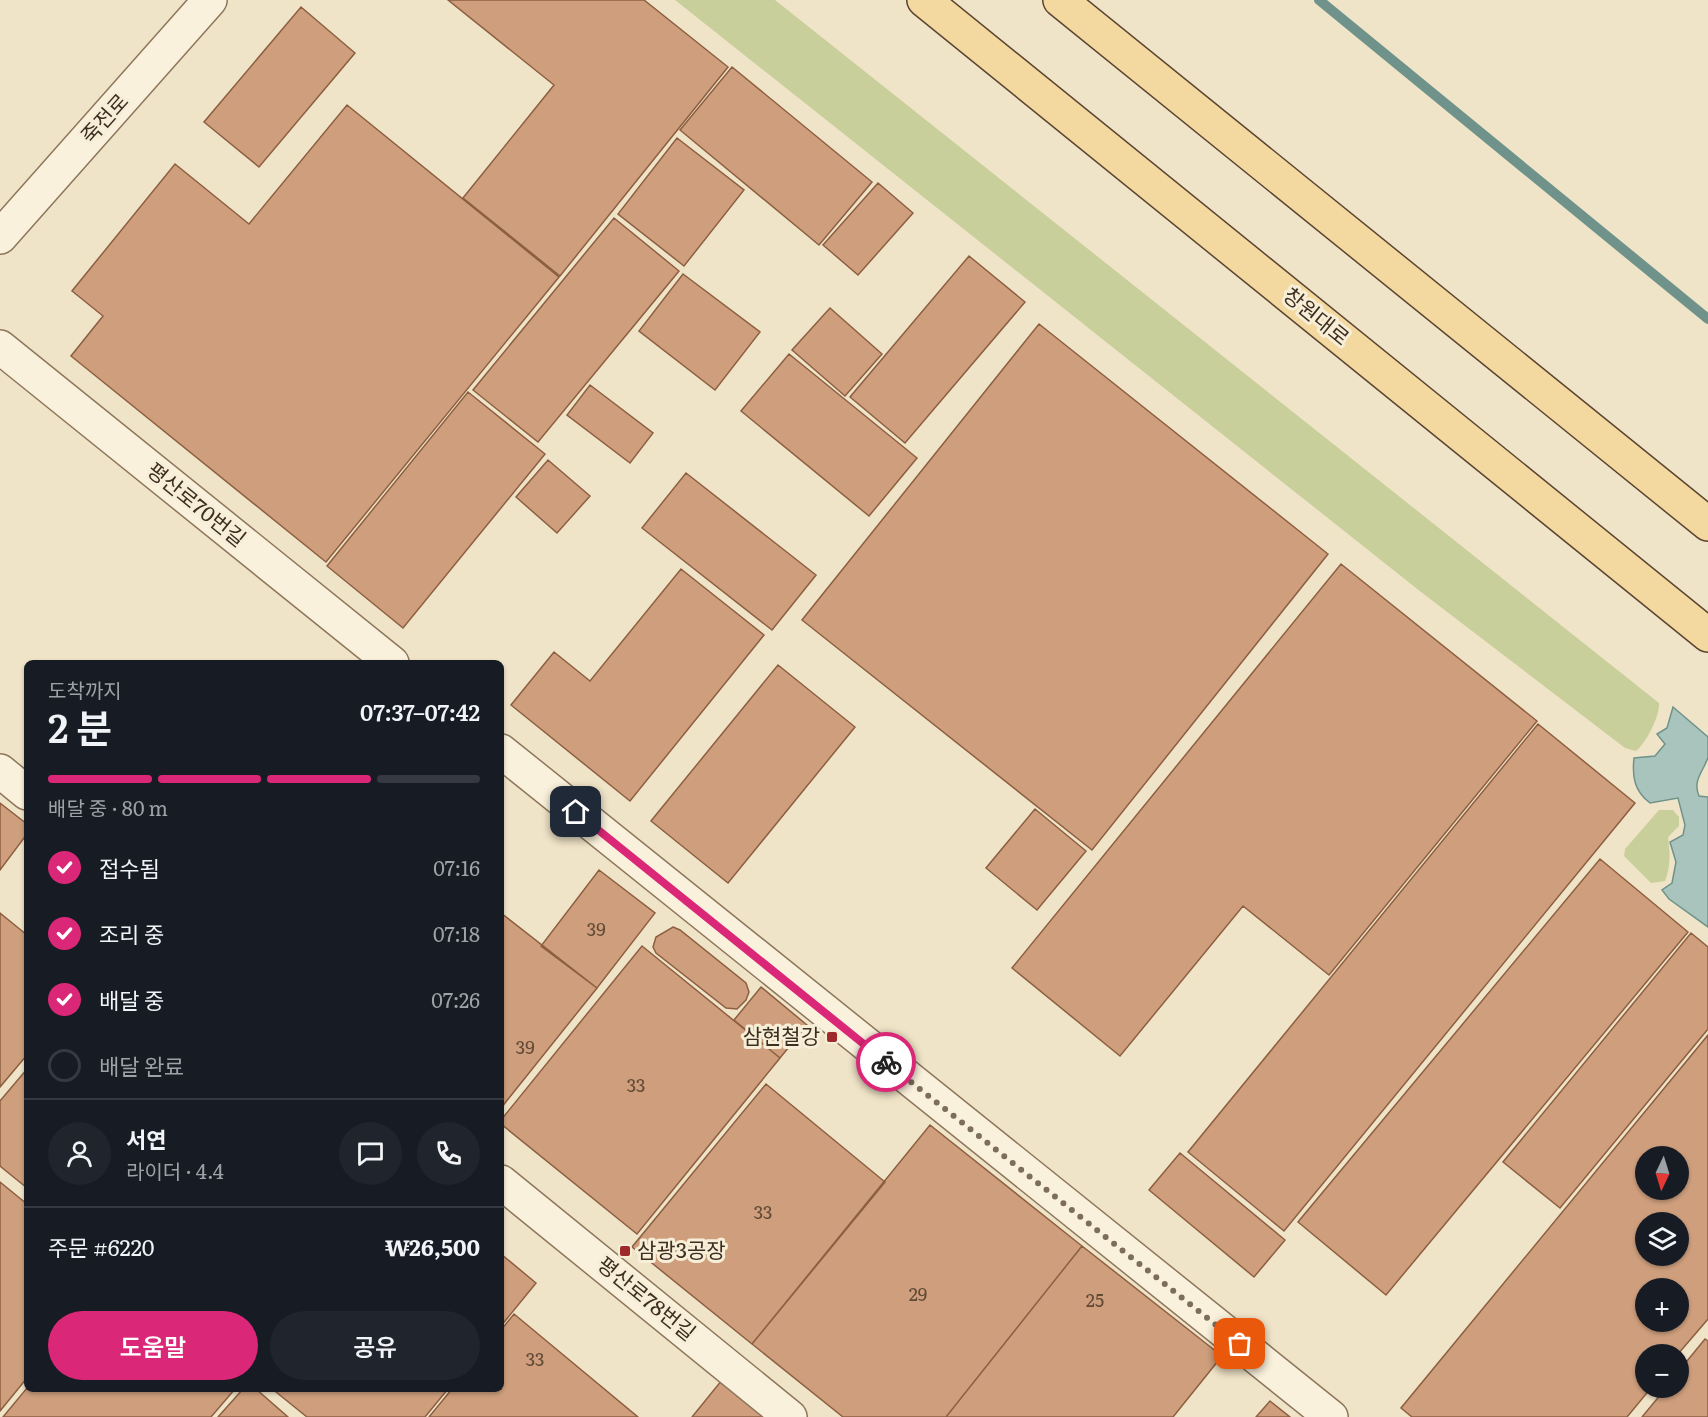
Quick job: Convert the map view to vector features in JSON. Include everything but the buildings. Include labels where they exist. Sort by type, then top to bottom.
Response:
[{"type":"main road","name":"창원대로","points":[[924,0],[1708,635]]},
{"type":"main road","points":[[1060,0],[1708,524]]},
{"type":"street","name":"죽전로","points":[[0,237],[197,4]]},
{"type":"street","name":"평산로70번길","points":[[0,347],[388,660]]},
{"type":"street","points":[[504,753],[1331,1417]]},
{"type":"street","points":[[0,771],[24,791]]},
{"type":"street","name":"평산로78번길","points":[[504,1184],[790,1417]]},
{"type":"green space","points":[[675,0],[775,0],[1659,703],[1655,722],[1644,742],[1636,751],[1625,748],[1421,592]]},
{"type":"green space","points":[[1659,810],[1673,810],[1679,817],[1679,826],[1668,837],[1670,859],[1665,881],[1651,883],[1624,856],[1625,849]]},
{"type":"water","points":[[1673,707],[1708,737],[1708,757],[1699,776],[1697,790],[1699,796],[1708,797],[1708,927],[1669,899],[1662,890],[1672,883],[1676,862],[1670,842],[1683,835],[1685,825],[1678,798],[1650,803],[1637,788],[1633,771],[1634,758],[1655,756],[1665,744],[1657,734],[1667,728]]},
{"type":"waterway","points":[[1319,0],[1708,319]]},
{"type":"way so far","points":[[886,1062],[1240,1344]]},
{"type":"place","name":"삼현철강","points":[[832,1037]]},
{"type":"place","name":"삼광3공장","points":[[625,1251]]},
{"type":"route","points":[[576,812],[886,1062]]}]
